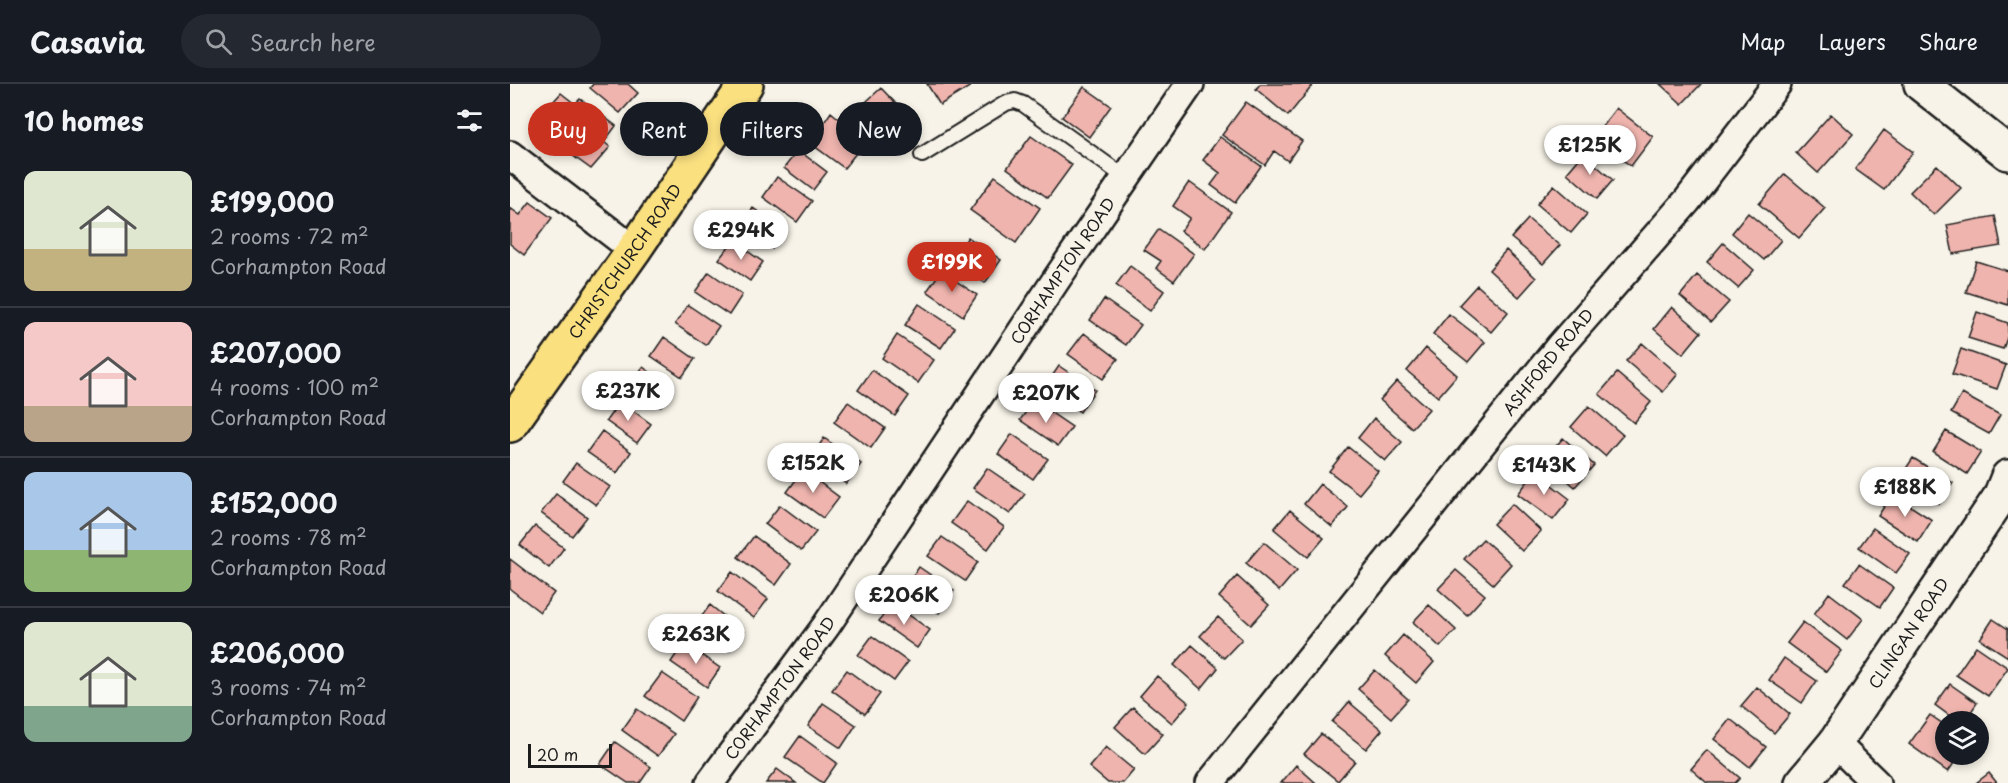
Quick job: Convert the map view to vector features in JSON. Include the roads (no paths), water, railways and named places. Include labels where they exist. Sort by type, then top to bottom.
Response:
[{"type":"main road","name":"CHRISTCHURCH ROAD","points":[[510,425],[748,88]]},
{"type":"street","name":"CORHAMPTON ROAD","points":[[710,783],[826,626],[1058,277],[1190,84]]},
{"type":"street","name":"ASHFORD ROAD","points":[[1210,783],[1560,346],[1686,201],[1777,84]]},
{"type":"street","points":[[1921,84],[2008,153]]},
{"type":"street","points":[[510,155],[633,250]]},
{"type":"street","name":"CLINGAN ROAD","points":[[1802,783],[1835,743],[2006,487]]},
{"type":"street","points":[[1835,743],[1876,783]]},
{"type":"lane","points":[[922,155],[1006,104],[1015,101],[1023,104],[1125,178]]}]
